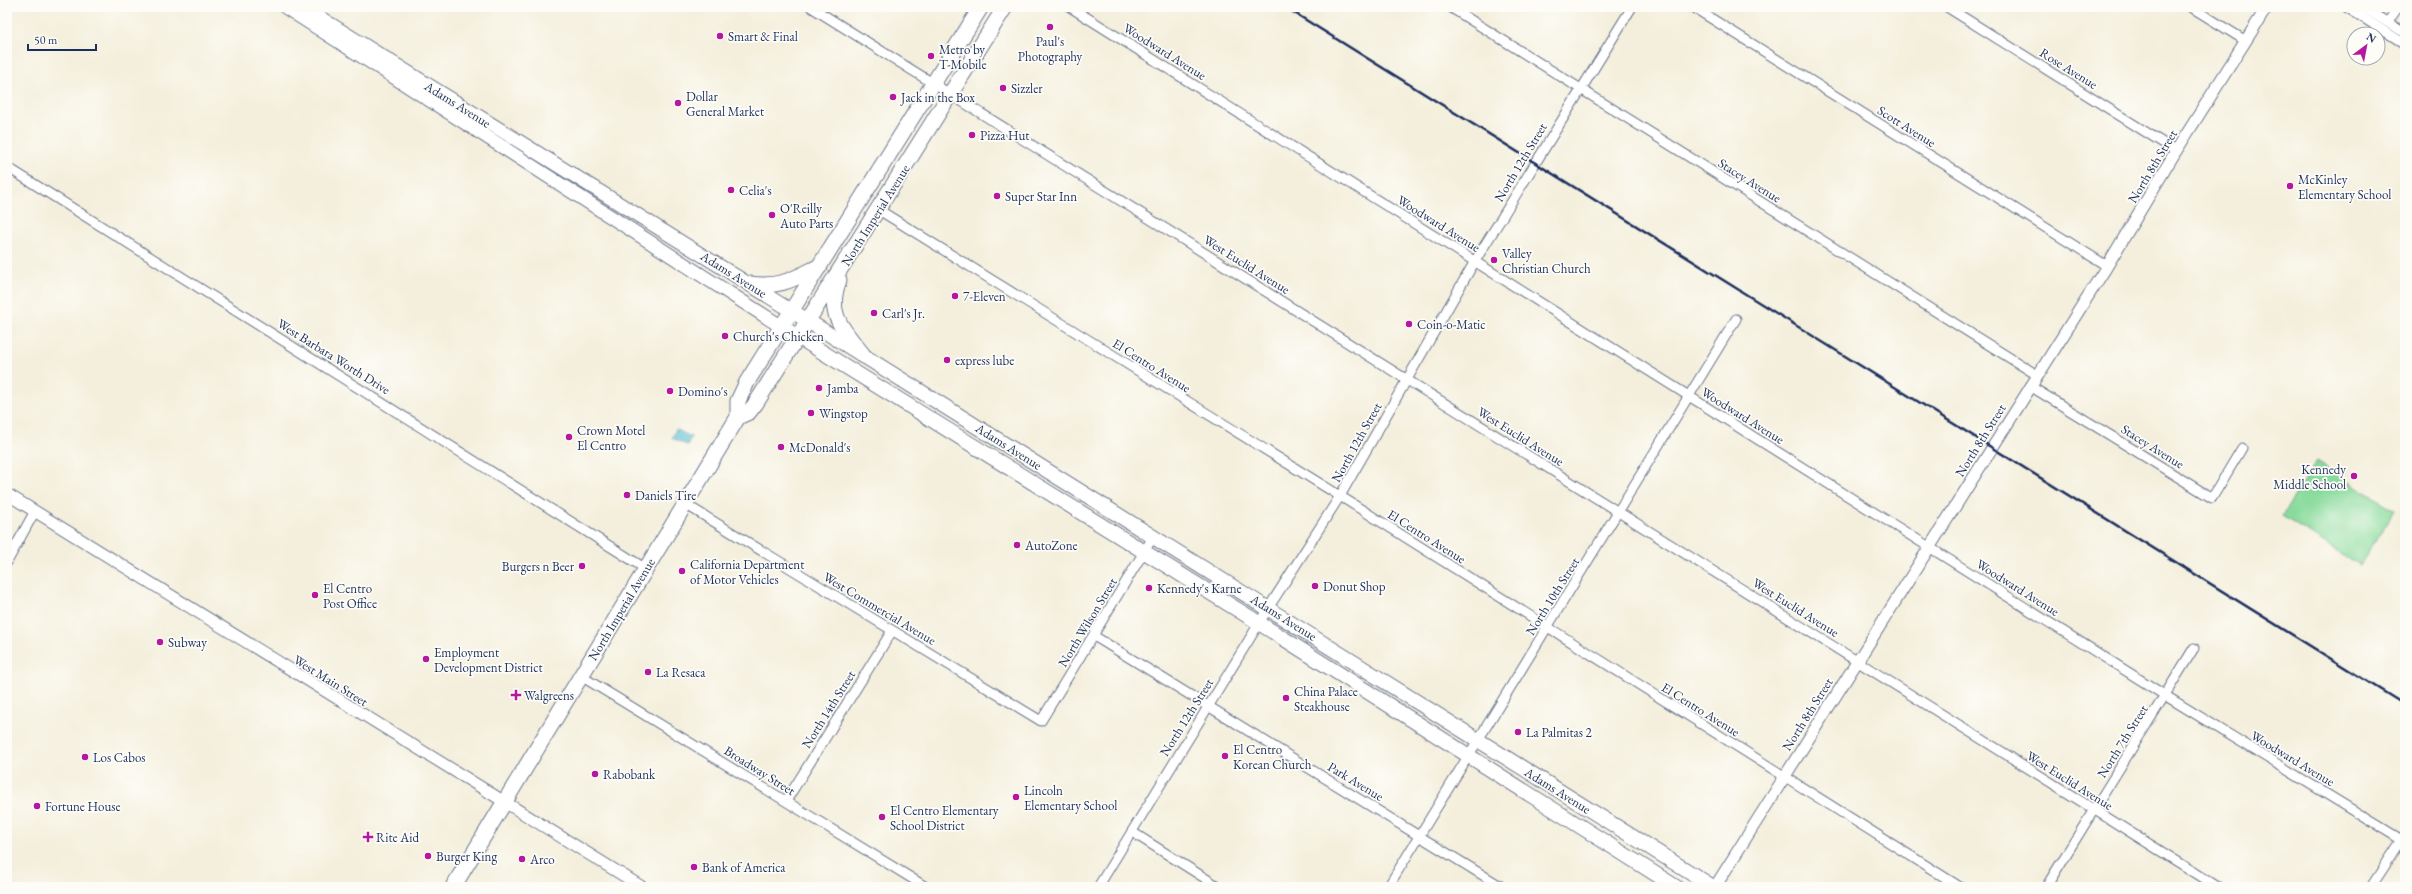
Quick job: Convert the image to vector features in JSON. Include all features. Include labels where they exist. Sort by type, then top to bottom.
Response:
[{"type":"highway","name":"North Imperial Avenue","points":[[453,887],[738,417],[738,401],[782,327],[981,7]]},
{"type":"highway","name":"North Imperial Avenue","points":[[738,417],[749,412],[879,210],[1005,7]]},
{"type":"highway","points":[[858,243],[835,291],[834,305],[836,317],[842,328],[864,356]]},
{"type":"highway","points":[[750,284],[766,286],[781,284],[821,266]]},
{"type":"main road","name":"Adams Avenue","points":[[285,7],[329,29],[575,176],[1153,537],[1269,607],[1478,740],[1714,887]]},
{"type":"main road","name":"Adams Avenue","points":[[303,7],[329,29],[582,199],[797,337],[1259,623],[1676,887]]},
{"type":"main road","points":[[567,188],[575,176]]},
{"type":"main road","points":[[582,199],[591,198],[603,202],[646,228],[659,228]]},
{"type":"street","name":"West Euclid Avenue","points":[[811,7],[1406,379],[1618,514],[1858,661],[2093,810],[2218,887]]},
{"type":"street","name":"Woodward Avenue","points":[[1070,7],[1476,261],[1688,396],[1930,546],[2166,696],[2404,839]]},
{"type":"street","name":"Stacey Avenue","points":[[1450,7],[2037,375]]},
{"type":"street","name":"North 12th Street","points":[[1098,887],[1259,623],[1340,496],[1406,379],[1476,261],[1580,89],[1632,7]]},
{"type":"street","name":"Scott Avenue","points":[[1692,7],[2107,266]]},
{"type":"street","name":"Rose Avenue","points":[[1947,7],[2176,151]]},
{"type":"street","points":[[2191,7],[2246,41]]},
{"type":"street","name":"North 8th Street","points":[[1714,887],[2107,266],[2176,151],[2267,7]]},
{"type":"street","points":[[2346,7],[2405,44]]},
{"type":"street","points":[[2362,7],[2405,33]]},
{"type":"street","points":[[2388,22],[2398,7]]},
{"type":"street","name":"West Barbara Worth Drive","points":[[7,167],[646,569]]},
{"type":"street","name":"El Centro Avenue","points":[[879,210],[1340,496],[1547,628],[1960,887]]},
{"type":"street","name":"North 10th Street","points":[[1388,887],[1468,754],[1618,514],[1688,396],[1736,319]]},
{"type":"street","name":"Stacey Avenue","points":[[2030,386],[2212,498],[2242,448]]},
{"type":"street","name":"West Main Street","points":[[7,494],[642,887]]},
{"type":"street","name":"West Commercial Avenue","points":[[685,504],[892,631],[1041,720]]},
{"type":"street","points":[[7,562],[35,511]]},
{"type":"street","name":"North Wilson Street","points":[[1041,720],[1094,636],[1153,537]]},
{"type":"street","name":"North 14th Street","points":[[786,801],[892,631]]},
{"type":"street","name":"Park Avenue","points":[[1094,636],[1502,887]]},
{"type":"street","name":"North 7th Street","points":[[2046,887],[2166,696],[2194,648]]},
{"type":"street","name":"Broadway Street","points":[[581,676],[926,887]]},
{"type":"street","points":[[1132,832],[1219,887]]},
{"type":"street","points":[[2371,887],[2404,839]]},
{"type":"green space","points":[[2317,461],[2395,510],[2360,565],[2282,516]]},
{"type":"water","points":[[676,429],[691,437],[687,445],[672,438]]},
{"type":"railway","points":[[1285,7],[2405,705]]},
{"type":"place","name":"Paul's Photography","points":[[1050,27]]},
{"type":"place","name":"Smart & Final","points":[[720,36]]},
{"type":"place","name":"Metro by T-Mobile","points":[[931,56]]},
{"type":"place","name":"Sizzler","points":[[1003,88]]},
{"type":"place","name":"Jack in the Box","points":[[893,97]]},
{"type":"place","name":"Dollar General Market","points":[[678,103]]},
{"type":"place","name":"Pizza Hut","points":[[972,135]]},
{"type":"place","name":"McKinley Elementary School","points":[[2290,186]]},
{"type":"place","name":"Celia's","points":[[731,190]]},
{"type":"place","name":"Super Star Inn","points":[[997,196]]},
{"type":"place","name":"O'Reilly Auto Parts","points":[[772,215]]},
{"type":"place","name":"Valley Christian Church","points":[[1494,260]]},
{"type":"place","name":"7-Eleven","points":[[955,296]]},
{"type":"place","name":"Carl's Jr.","points":[[874,313]]},
{"type":"place","name":"Coin-o-Matic","points":[[1409,324]]},
{"type":"place","name":"Church's Chicken","points":[[725,336]]},
{"type":"place","name":"express lube","points":[[947,360]]},
{"type":"place","name":"Jamba","points":[[819,388]]},
{"type":"place","name":"Domino's","points":[[670,391]]},
{"type":"place","name":"Wingstop","points":[[811,413]]},
{"type":"place","name":"Crown Motel El Centro","points":[[569,437]]},
{"type":"place","name":"McDonald's","points":[[781,447]]},
{"type":"place","name":"Kennedy Middle School","points":[[2354,476]]},
{"type":"place","name":"Daniels Tire","points":[[627,495]]},
{"type":"place","name":"AutoZone","points":[[1017,545]]},
{"type":"place","name":"Burgers n Beer","points":[[582,566]]},
{"type":"place","name":"California Department of Motor Vehicles","points":[[682,571]]},
{"type":"place","name":"Donut Shop","points":[[1315,586]]},
{"type":"place","name":"Kennedy's Karne","points":[[1149,588]]},
{"type":"place","name":"El Centro Post Office","points":[[315,595]]},
{"type":"place","name":"Subway","points":[[160,642]]},
{"type":"place","name":"Employment Development District","points":[[426,659]]},
{"type":"place","name":"La Resaca","points":[[648,672]]},
{"type":"place","name":"Walgreens","points":[[516,695]]},
{"type":"place","name":"China Palace Steakhouse","points":[[1286,698]]},
{"type":"place","name":"La Palmitas 2","points":[[1518,732]]},
{"type":"place","name":"El Centro Korean Church","points":[[1225,756]]},
{"type":"place","name":"Los Cabos","points":[[85,757]]},
{"type":"place","name":"Rabobank","points":[[595,774]]},
{"type":"place","name":"Lincoln Elementary School","points":[[1016,797]]},
{"type":"place","name":"Fortune House","points":[[37,806]]},
{"type":"place","name":"El Centro Elementary School District","points":[[882,817]]},
{"type":"place","name":"Rite Aid","points":[[368,837]]},
{"type":"place","name":"Burger King","points":[[428,856]]},
{"type":"place","name":"Arco","points":[[522,859]]},
{"type":"place","name":"Bank of America","points":[[694,867]]}]
